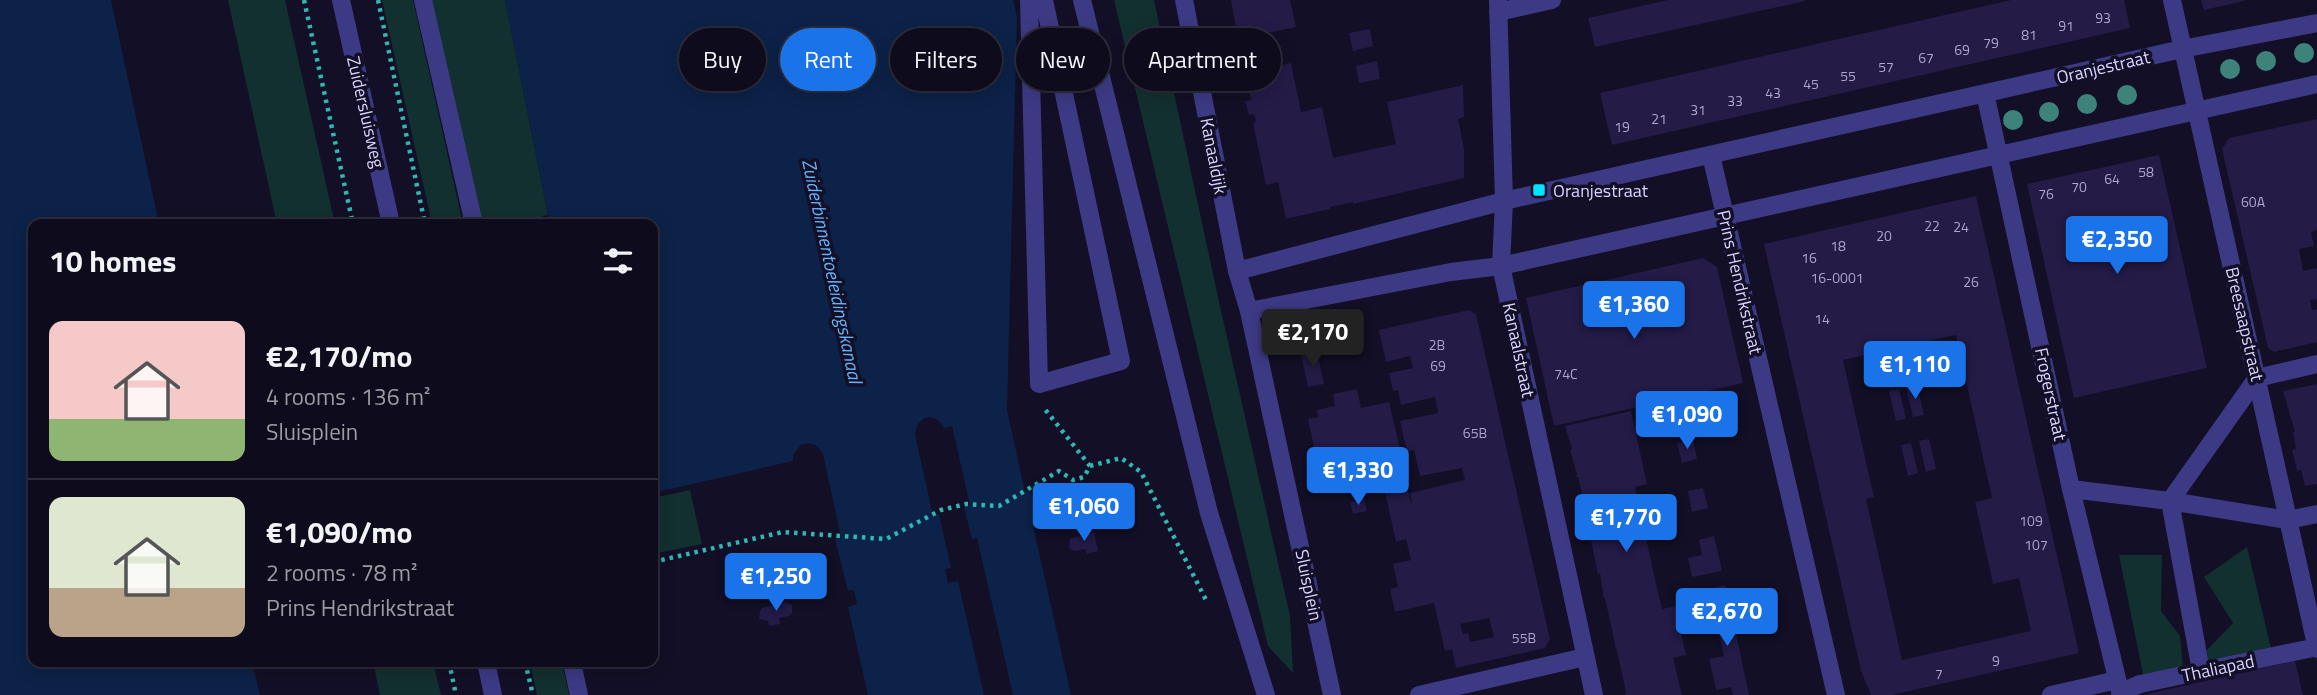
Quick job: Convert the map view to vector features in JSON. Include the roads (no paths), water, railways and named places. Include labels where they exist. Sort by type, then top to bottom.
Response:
[{"type":"street","name":"Zuidersluisweg","points":[[341,0],[390,219]]},
{"type":"street","points":[[424,0],[473,219]]},
{"type":"street","points":[[1029,0],[1039,384],[1121,361],[1044,0]]},
{"type":"street","points":[[1082,0],[1209,513],[1266,695]]},
{"type":"street","name":"Kanaaldijk","points":[[1184,0],[1237,271],[1249,311]]},
{"type":"street","points":[[1498,6],[1552,0]]},
{"type":"street","name":"Breesaapstraat","points":[[2172,0],[2317,648]]},
{"type":"street","name":"Kanaalstraat","points":[[1498,6],[1504,201],[1501,266],[1594,695]]},
{"type":"street","name":"Oranjestraat","points":[[1237,271],[1504,201],[2182,49],[2317,23]]},
{"type":"street","points":[[1249,311],[1451,272],[1501,266],[2317,84]]},
{"type":"street","name":"Frogerstraat","points":[[1985,93],[2071,489],[2119,689]]},
{"type":"street","name":"Prins Hendrikstraat","points":[[1711,155],[1836,695]]},
{"type":"street","name":"Sluisplein","points":[[1249,311],[1332,695]]},
{"type":"street","points":[[2201,671],[2170,501],[2257,378],[2317,364]]},
{"type":"street","points":[[2071,489],[2170,501],[2288,520],[2317,514]]},
{"type":"street","name":"Thaliapad","points":[[2051,695],[2119,689],[2317,648]]},
{"type":"street","points":[[1419,695],[1585,657]]},
{"type":"street","points":[[487,667],[493,695]]},
{"type":"street","points":[[573,667],[579,695]]},
{"type":"water","points":[[0,0],[111,0],[158,219],[28,219],[28,667],[253,667],[260,695],[0,695]]},
{"type":"water","name":"Zuiderbinnentoeleidingskanaal","points":[[505,0],[1013,0],[1017,17],[1007,410],[1025,492],[1031,491],[1038,524],[1033,526],[1071,695],[1013,695],[977,538],[972,539],[964,507],[970,505],[952,426],[944,428],[936,419],[926,418],[919,423],[915,435],[933,515],[939,514],[951,568],[945,569],[948,583],[958,581],[984,695],[868,695],[848,607],[857,604],[854,590],[848,591],[835,539],[841,537],[823,454],[816,446],[808,443],[801,445],[793,455],[793,461],[658,492],[658,219],[549,219]]},
{"type":"place","name":"Oranjestraat","points":[[1539,190]]}]
